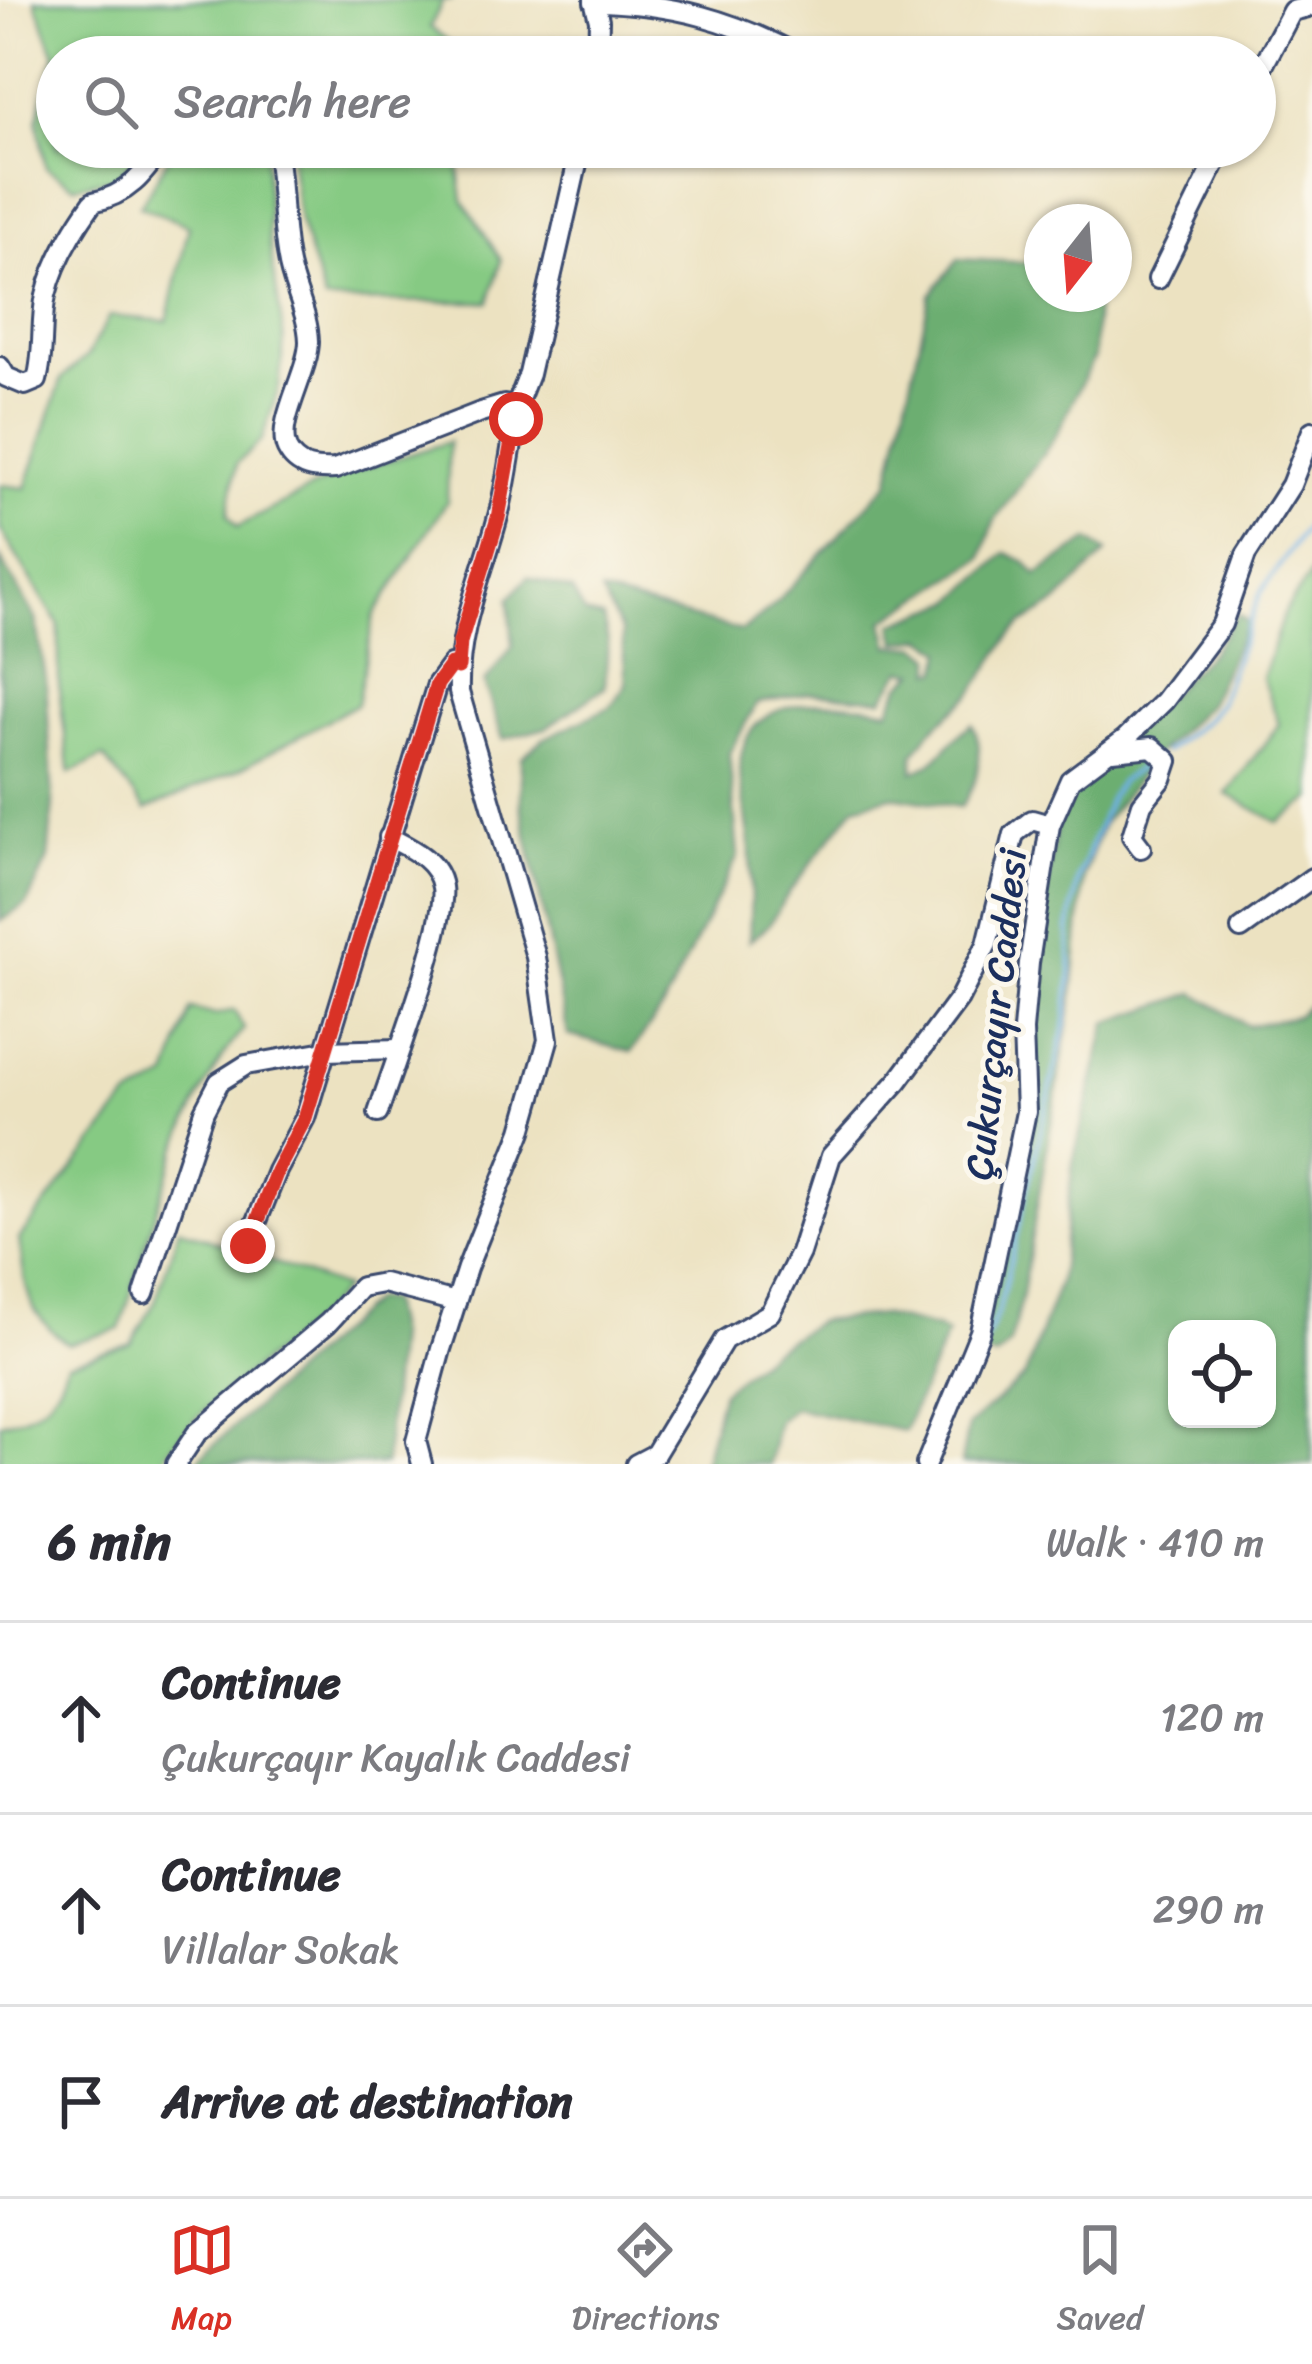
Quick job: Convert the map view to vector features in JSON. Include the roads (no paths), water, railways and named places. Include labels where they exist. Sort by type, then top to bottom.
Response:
[{"type":"street","points":[[598,36],[594,1],[651,3],[758,36]]},
{"type":"street","points":[[1276,41],[1292,11],[1312,6]]},
{"type":"street","points":[[0,367],[6,376],[25,385],[37,380],[47,292],[69,235],[93,202],[116,197],[147,168]]},
{"type":"street","points":[[278,168],[288,262],[309,341],[284,430],[286,446],[296,461],[312,470],[335,469],[482,412],[504,405],[514,412]]},
{"type":"street","points":[[422,1464],[416,1441],[456,1302],[522,1131],[548,1040],[536,957],[459,692],[458,667],[460,642],[498,518],[514,412],[529,374],[575,168]]},
{"type":"street","points":[[1158,279],[1213,168]]},
{"type":"street","name":"Çukurçayır Caddesi","points":[[926,1464],[980,1332],[1026,1112],[1023,1030],[1050,825],[1070,780],[1164,701],[1222,624],[1246,555],[1291,485],[1312,431]]},
{"type":"street","points":[[248,1246],[277,1171],[305,1118],[437,684],[451,665],[458,667]]},
{"type":"street","points":[[1108,752],[1152,747],[1168,761],[1137,817],[1132,836],[1142,848]]},
{"type":"street","points":[[636,1464],[656,1454],[724,1340],[770,1313],[800,1252],[831,1156],[910,1065],[959,999],[978,962],[987,944],[1014,834],[1032,820],[1050,825]]},
{"type":"street","points":[[378,1113],[431,949],[443,890],[434,868],[420,854],[389,837]]},
{"type":"street","points":[[1241,929],[1312,878]]},
{"type":"street","points":[[144,1294],[219,1082],[246,1065],[325,1051],[399,1049]]},
{"type":"street","points":[[176,1464],[196,1434],[328,1323],[362,1287],[383,1283],[456,1302]]},
{"type":"waterway","points":[[1165,752],[1219,704],[1260,594],[1312,518]]},
{"type":"waterway","points":[[985,1342],[999,1309],[1066,1022],[1069,930],[1078,879],[1111,795],[1120,782],[1155,757]]}]
